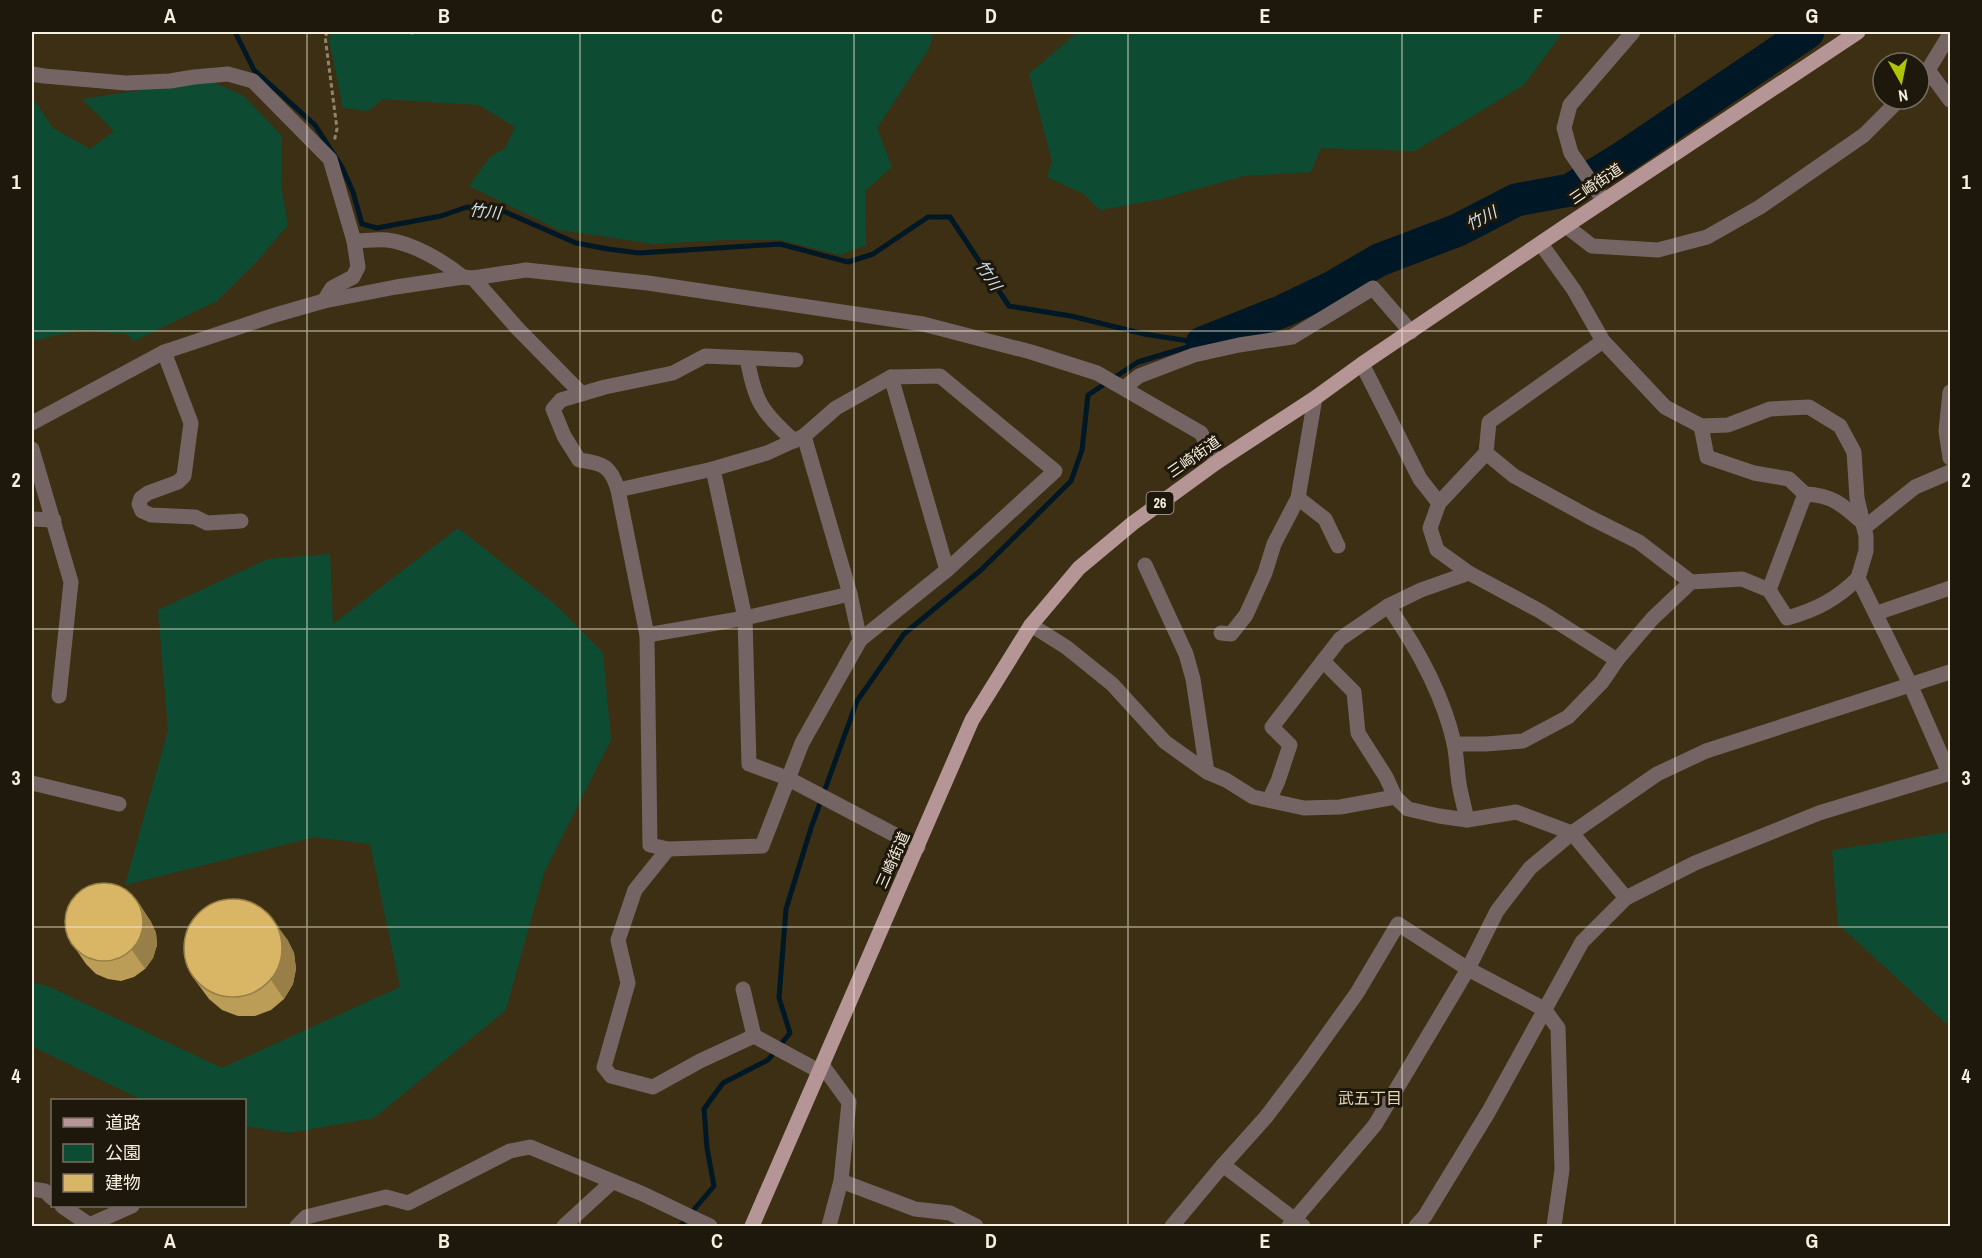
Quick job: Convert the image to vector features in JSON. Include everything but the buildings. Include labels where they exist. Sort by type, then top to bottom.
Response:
[{"type":"main road","name":"三崎街道","points":[[752,1227],[972,720],[1031,625],[1079,568],[1132,523],[1217,462],[1858,32]]},
{"type":"street","points":[[1604,201],[1571,153],[1564,128],[1570,105],[1633,32]]},
{"type":"street","points":[[1931,63],[1950,34]]},
{"type":"street","points":[[32,74],[126,83],[170,81],[228,74],[254,81],[330,159],[354,241],[358,267],[353,277],[332,288],[324,301]]},
{"type":"street","points":[[1931,82],[1950,100]]},
{"type":"street","points":[[1566,226],[1592,246],[1658,250],[1707,237],[1760,207],[1864,135],[1888,111]]},
{"type":"street","points":[[354,241],[387,240],[405,244],[445,262],[468,277],[582,394]]},
{"type":"street","points":[[1454,744],[1523,741],[1568,717],[1602,682],[1617,660],[1652,619],[1691,582],[1742,579],[1769,590],[1787,618],[1810,612],[1845,590],[1858,578],[1866,551],[1857,498],[1854,452],[1840,426],[1809,407],[1770,409],[1728,425],[1701,426],[1665,407],[1603,341],[1574,290],[1541,244]]},
{"type":"street","points":[[32,423],[164,352],[275,315],[324,301],[396,287],[526,270],[648,284],[923,324],[1032,351],[1097,373],[1201,433],[1217,462]]},
{"type":"street","points":[[1124,388],[1139,376],[1194,356],[1239,345],[1292,337],[1373,288],[1411,332]]},
{"type":"street","points":[[1603,341],[1489,422],[1486,453],[1439,503],[1430,528],[1437,550],[1469,573],[1540,611],[1617,660]]},
{"type":"street","points":[[164,352],[190,423],[189,448],[184,476],[178,482],[148,493],[141,498],[139,504],[142,511],[151,515],[195,517],[207,524],[241,521]]},
{"type":"street","points":[[618,490],[713,469],[767,453],[799,438],[836,408],[891,378],[940,376],[1055,471],[947,570],[860,640],[802,743],[762,846],[668,849],[650,845],[647,635],[618,490],[614,476],[598,462],[579,460],[564,436],[553,409],[561,400],[605,387],[674,373],[705,356],[796,360]]},
{"type":"street","points":[[747,358],[752,386],[768,417],[799,438],[850,594],[860,640]]},
{"type":"street","points":[[1362,364],[1420,479],[1439,503]]},
{"type":"street","points":[[891,378],[947,570]]},
{"type":"street","points":[[1950,392],[1946,431],[1950,458]]},
{"type":"street","points":[[1221,633],[1231,633],[1246,615],[1265,573],[1274,544],[1298,498],[1315,398]]},
{"type":"street","points":[[1701,426],[1707,457],[1754,473],[1789,479],[1805,494],[1814,494],[1840,502],[1863,526]]},
{"type":"street","points":[[32,449],[71,582],[59,696]]},
{"type":"street","points":[[1486,453],[1514,476],[1639,542],[1691,582]]},
{"type":"street","points":[[713,469],[745,618],[749,764],[787,778],[918,847]]},
{"type":"street","points":[[1863,526],[1915,487],[1950,472]]},
{"type":"street","points":[[1769,590],[1805,494]]},
{"type":"street","points":[[1298,498],[1324,519],[1338,546]]},
{"type":"street","points":[[32,519],[54,520]]},
{"type":"street","points":[[1145,565],[1186,654],[1193,679],[1207,772]]},
{"type":"street","points":[[1269,800],[1278,782],[1290,745],[1272,727],[1340,639],[1388,606],[1421,590],[1469,573]]},
{"type":"street","points":[[1416,1227],[1489,1111],[1582,942],[1626,898],[1695,863],[1820,813],[1950,773],[1877,613],[1858,578]]},
{"type":"street","points":[[1877,613],[1950,588]]},
{"type":"street","points":[[647,635],[745,618],[850,594]]},
{"type":"street","points":[[1388,606],[1411,638],[1431,679],[1454,744],[1460,790],[1467,820]]},
{"type":"street","points":[[1031,625],[1066,647],[1112,684],[1166,742],[1207,772],[1226,780],[1253,797],[1304,808],[1340,807],[1395,797]]},
{"type":"street","points":[[1323,661],[1354,692],[1358,733],[1386,777],[1395,797],[1408,808],[1467,820],[1516,812],[1572,833],[1626,898]]},
{"type":"street","points":[[1223,1165],[1296,1224],[1375,1125],[1468,969],[1497,911],[1530,868],[1572,833],[1658,774],[1706,751],[1950,672]]},
{"type":"street","points":[[32,783],[119,804]]},
{"type":"street","points":[[668,849],[635,890],[618,940],[627,983],[604,1067],[611,1076],[653,1087],[700,1061],[754,1036]]},
{"type":"street","points":[[1172,1227],[1266,1117],[1304,1067],[1357,993],[1398,924],[1468,969],[1544,1009],[1558,1028],[1562,1170],[1554,1227]]},
{"type":"street","points":[[742,989],[754,1036]]},
{"type":"street","points":[[754,1036],[821,1068],[849,1102],[841,1181],[829,1227]]},
{"type":"street","points":[[297,1227],[306,1217],[386,1197],[408,1203],[510,1151],[530,1147],[643,1194],[710,1227]]},
{"type":"street","points":[[841,1181],[915,1209],[950,1213],[976,1227]]},
{"type":"street","points":[[564,1227],[612,1182]]},
{"type":"street","points":[[67,1216],[90,1226],[130,1207]]},
{"type":"path","points":[[328,32],[325,36],[337,129],[330,159]]},
{"type":"path","points":[[403,32],[415,32]]},
{"type":"green space","points":[[330,32],[934,32],[929,49],[877,128],[892,167],[865,191],[866,245],[840,255],[780,240],[654,244],[559,230],[469,186],[490,157],[505,148],[515,127],[479,105],[383,99],[368,111],[343,108],[329,40]]},
{"type":"green space","points":[[1078,32],[1563,32],[1524,85],[1415,151],[1321,148],[1311,172],[1244,176],[1161,199],[1100,210],[1084,194],[1047,177],[1052,161],[1029,74]]},
{"type":"green space","points":[[208,80],[244,96],[282,136],[281,184],[288,225],[259,259],[217,301],[134,341],[127,334],[79,330],[32,341],[32,97],[53,128],[90,149],[114,131],[82,99]]},
{"type":"green space","points":[[458,528],[556,605],[603,653],[611,740],[544,873],[506,1010],[374,1118],[289,1133],[246,1126],[246,1099],[140,1099],[32,1046],[32,982],[50,987],[222,1068],[400,987],[370,844],[315,837],[125,885],[168,730],[158,610],[268,559],[330,554],[333,624]]},
{"type":"green space","points":[[1950,832],[1950,1027],[1838,924],[1832,850]]},
{"type":"waterway","name":"竹川","points":[[235,32],[254,70],[315,125],[342,167],[353,192],[362,224],[377,228],[441,216],[467,207],[503,211],[576,243],[608,249],[639,253],[780,244],[848,262],[873,254],[928,217],[950,217],[1009,306],[1071,316],[1144,334],[1202,343]]},
{"type":"waterway","name":"竹川","points":[[1202,343],[1283,311],[1331,288],[1379,260],[1458,230],[1516,200],[1570,190],[1625,156],[1808,32]]},
{"type":"waterway","points":[[680,1226],[714,1186],[707,1148],[704,1109],[723,1083],[768,1060],[790,1033],[779,998],[786,909],[811,828],[857,701],[904,634],[981,570],[1071,481],[1082,450],[1088,395],[1138,362],[1198,344]]},
{"type":"district","name":"武五丁目","points":[[1370,1098]]}]
